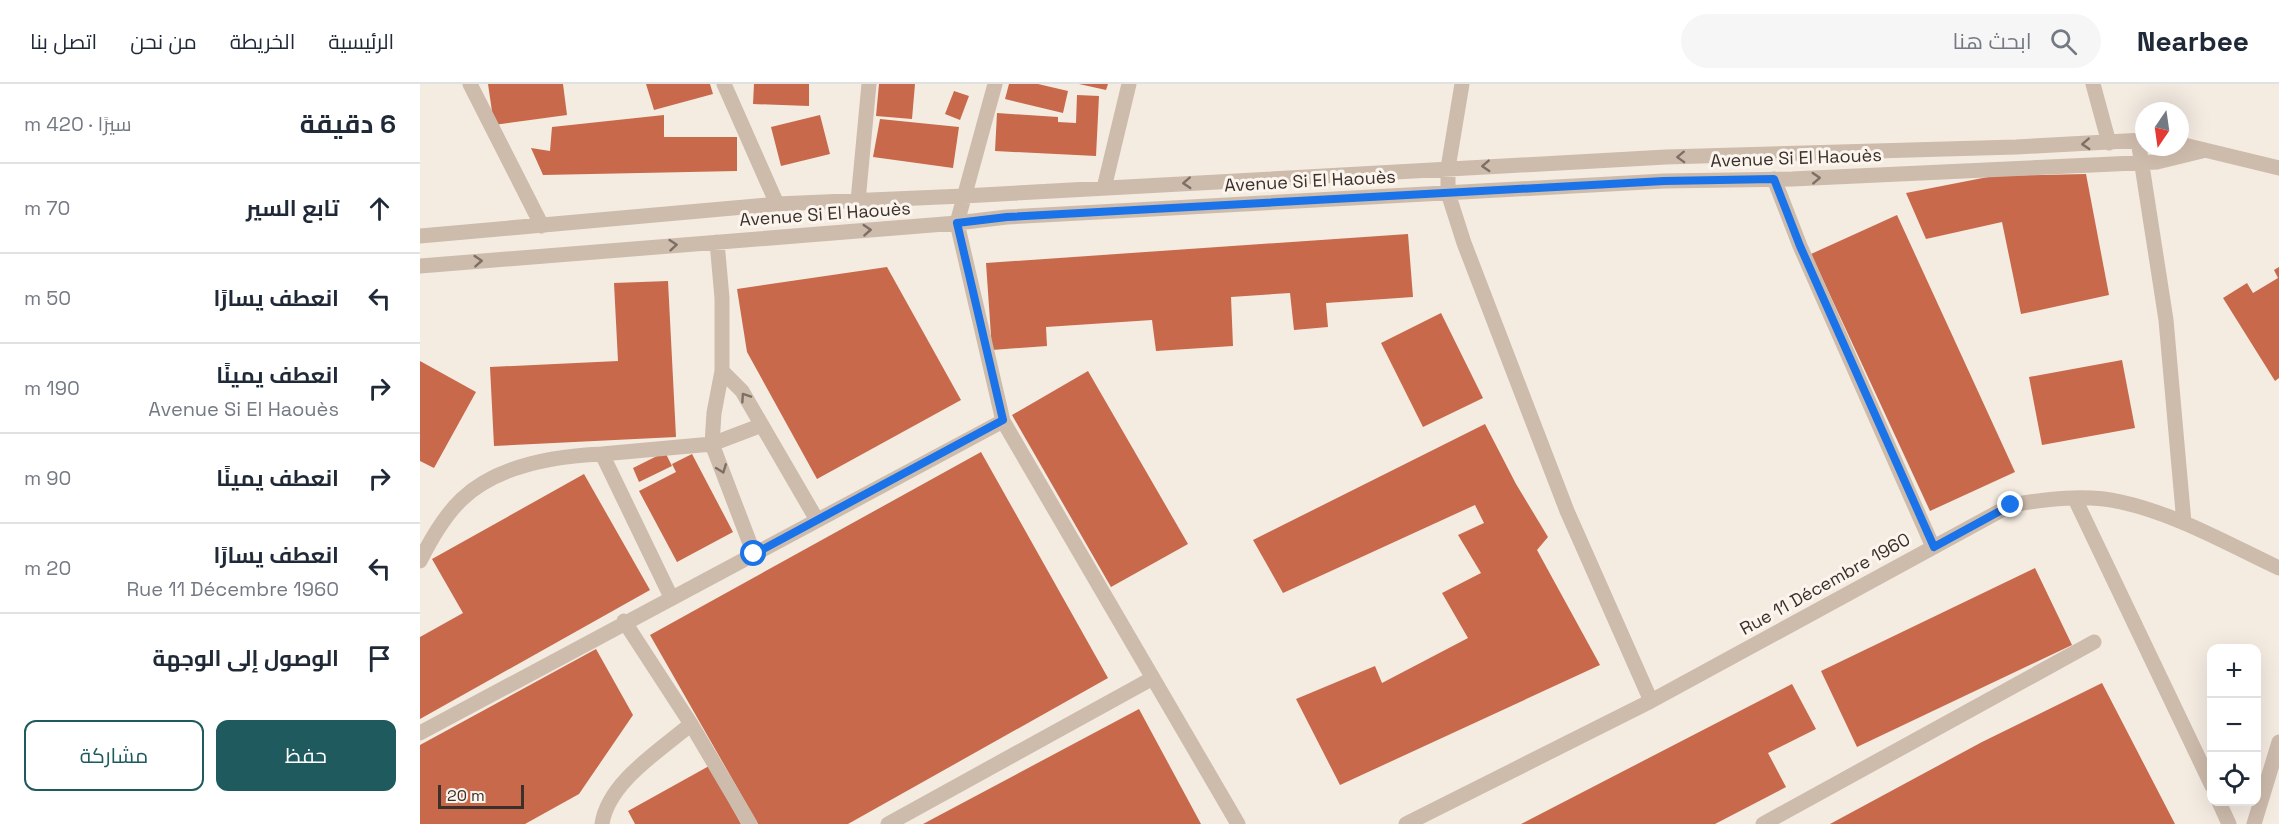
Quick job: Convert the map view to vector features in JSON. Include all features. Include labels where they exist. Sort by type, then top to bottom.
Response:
[{"type":"street","points":[[470,84],[542,226]]},
{"type":"street","points":[[724,84],[777,204]]},
{"type":"street","points":[[858,201],[869,84]]},
{"type":"street","points":[[995,84],[957,223],[1003,420],[1238,824]]},
{"type":"street","points":[[1104,188],[1130,84]]},
{"type":"street","points":[[1462,84],[1448,168],[1448,193],[1468,254],[1567,511],[1651,702]]},
{"type":"street","points":[[2093,84],[2109,143]]},
{"type":"street","name":"Avenue Si El Haouès","points":[[420,236],[777,204],[964,196],[1666,157],[2135,141]]},
{"type":"street","name":"Avenue Si El Haouès","points":[[2189,147],[2279,168]]},
{"type":"street","name":"Avenue Si El Haouès","points":[[420,266],[957,223],[1007,217],[1664,181],[1774,179],[2140,163],[2175,159],[2202,151]]},
{"type":"street","points":[[2140,156],[2166,320],[2184,523]]},
{"type":"street","points":[[1774,179],[1800,246],[1934,547]]},
{"type":"street","points":[[717,242],[722,298],[722,371],[714,413],[712,444],[754,554]]},
{"type":"street","points":[[722,371],[742,391],[817,520]]},
{"type":"street","points":[[420,733],[624,621],[1003,420]]},
{"type":"street","points":[[420,561],[450,512],[463,498],[498,476],[568,456],[712,444],[762,424]]},
{"type":"street","points":[[602,454],[671,597]]},
{"type":"street","name":"Rue 11 Décembre 1960","points":[[1406,824],[1651,702],[2011,505],[2052,498],[2120,501],[2184,523],[2279,568]]},
{"type":"street","points":[[2075,499],[2207,778]]},
{"type":"street","points":[[624,621],[691,724],[750,824]]},
{"type":"street","points":[[1763,824],[2094,642]]},
{"type":"street","points":[[888,824],[1152,678]]},
{"type":"street","points":[[602,824],[603,815],[617,787],[691,724]]},
{"type":"street","points":[[2254,824],[2279,742]]},
{"type":"street","points":[[2221,806],[2229,824]]},
{"type":"building","points":[[488,84],[563,84],[567,115],[494,125]]},
{"type":"building","points":[[646,84],[710,84],[713,94],[654,110]]},
{"type":"building","points":[[754,84],[809,84],[809,106],[753,104]]},
{"type":"building","points":[[879,84],[915,84],[912,119],[876,116]]},
{"type":"building","points":[[1009,84],[1038,84],[1068,91],[1063,113],[1005,99]]},
{"type":"building","points":[[1079,84],[1108,84],[1106,90]]},
{"type":"building","points":[[954,91],[969,96],[960,120],[945,114]]},
{"type":"building","points":[[1077,95],[1099,96],[1096,156],[995,151],[997,113],[1058,117],[1058,122],[1076,123]]},
{"type":"building","points":[[664,115],[664,137],[737,137],[737,171],[543,175],[531,148],[550,151],[552,127]]},
{"type":"building","points":[[820,115],[830,154],[781,166],[771,127]]},
{"type":"building","points":[[880,119],[959,127],[953,168],[873,157]]},
{"type":"building","points":[[2086,174],[2109,295],[2021,314],[2002,222],[1926,239],[1906,193],[1993,176]]},
{"type":"building","points":[[1897,215],[2015,472],[1930,511],[1811,254]]},
{"type":"building","points":[[1408,234],[1413,297],[1326,303],[1328,327],[1294,330],[1290,293],[1231,297],[1233,346],[1156,351],[1152,320],[1046,327],[1047,346],[992,350],[986,263]]},
{"type":"building","points":[[887,267],[961,400],[817,479],[747,352],[737,289]]},
{"type":"building","points":[[2279,267],[2279,378],[2275,381],[2223,298],[2247,283],[2253,293],[2278,278],[2274,270]]},
{"type":"building","points":[[668,281],[676,437],[494,446],[490,367],[618,361],[614,283]]},
{"type":"building","points":[[1441,313],[1483,398],[1423,427],[1381,343]]},
{"type":"building","points":[[2122,360],[2135,428],[2042,445],[2029,377]]},
{"type":"building","points":[[420,361],[476,392],[434,468],[420,461]]},
{"type":"building","points":[[1088,371],[1188,544],[1111,587],[1012,415]]},
{"type":"building","points":[[1485,424],[1516,484],[1548,537],[1537,550],[1600,665],[1340,785],[1296,699],[1375,666],[1382,683],[1468,638],[1442,593],[1481,573],[1458,535],[1484,523],[1475,505],[1283,593],[1253,540]]},
{"type":"building","points":[[665,452],[672,466],[639,482],[633,468]]},
{"type":"building","points":[[981,452],[1108,678],[848,824],[758,824],[650,635]]},
{"type":"building","points":[[692,454],[733,532],[677,562],[639,491],[676,472],[672,464]]},
{"type":"building","points":[[584,474],[650,590],[420,719],[420,637],[463,613],[432,559]]},
{"type":"building","points":[[2035,568],[2072,645],[1857,747],[1821,671]]},
{"type":"building","points":[[596,649],[633,715],[579,794],[525,824],[420,824],[420,745]]},
{"type":"building","points":[[2102,683],[2175,824],[1830,824],[1982,742]]},
{"type":"building","points":[[1792,684],[1816,729],[1768,753],[1786,787],[1715,824],[1521,824]]},
{"type":"building","points":[[1139,709],[1201,824],[923,824]]},
{"type":"building","points":[[709,766],[741,824],[635,824],[628,811]]},
{"type":"route","points":[[754,554],[1003,420],[957,223],[1007,217],[1664,181],[1774,179],[1800,246],[1934,547],[2011,505]]}]
